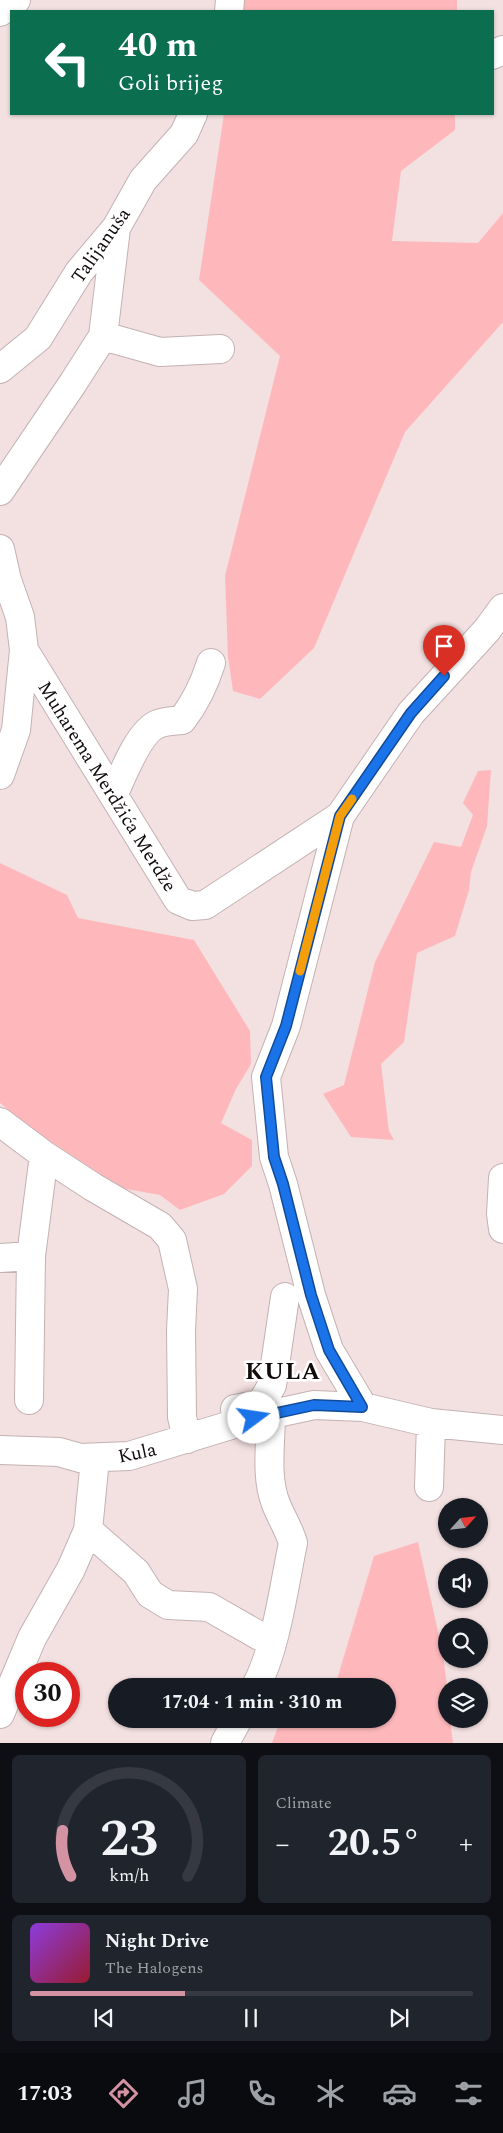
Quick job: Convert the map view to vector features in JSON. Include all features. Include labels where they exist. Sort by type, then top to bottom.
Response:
[{"type":"street","points":[[0,12],[16,0]]},
{"type":"street","name":"Talijanuša","points":[[0,369],[38,338],[79,272],[116,228],[143,180],[184,134],[193,115]]},
{"type":"street","points":[[0,491],[103,336],[116,228]]},
{"type":"street","points":[[103,336],[160,352],[220,349]]},
{"type":"street","name":"Muharema Merdžića Merdže","points":[[0,549],[7,580],[10,621],[24,650],[178,900],[192,906],[211,902],[340,816]]},
{"type":"street","points":[[362,1407],[329,1350],[311,1295],[283,1184],[274,1157],[266,1077],[286,1026],[340,816],[411,713],[488,630],[503,608]]},
{"type":"street","points":[[0,775],[16,730],[24,650]]},
{"type":"street","points":[[114,794],[130,758],[143,738],[157,724],[182,720],[202,691],[211,663]]},
{"type":"street","points":[[0,1122],[44,1155],[93,1187],[160,1226],[172,1240],[183,1289],[181,1330],[185,1428],[211,1416],[261,1404],[272,1385],[285,1297]]},
{"type":"street","points":[[29,1400],[31,1256],[44,1155]]},
{"type":"street","points":[[503,1178],[501,1214],[503,1229]]},
{"type":"street","points":[[0,1258],[31,1256]]},
{"type":"street","name":"Kula","points":[[0,1450],[39,1450],[94,1459],[129,1456],[185,1428],[314,1405],[362,1407],[431,1423],[503,1430]]},
{"type":"street","points":[[261,1678],[272,1643],[293,1543],[288,1527],[276,1504],[271,1484],[271,1413]]},
{"type":"street","points":[[429,1487],[431,1423]]},
{"type":"street","points":[[0,1714],[32,1638],[71,1569],[88,1530],[94,1459]]},
{"type":"street","points":[[88,1530],[136,1572],[150,1594],[168,1605],[209,1607],[272,1643]]},
{"type":"street","points":[[225,1743],[233,1728]]},
{"type":"shaded area","points":[[241,0],[457,0],[457,10],[239,10]]},
{"type":"shaded area","points":[[224,115],[455,115],[455,130],[401,171],[392,241],[478,243],[503,213],[503,322],[405,432],[314,648],[260,699],[233,691],[228,657],[225,576],[280,356],[199,280]]},
{"type":"shaded area","points":[[491,770],[487,826],[471,872],[469,890],[455,936],[417,953],[404,1042],[381,1064],[389,1131],[394,1140],[351,1137],[323,1094],[344,1085],[375,962],[434,842],[461,847],[473,815],[463,803],[478,771]]},
{"type":"shaded area","points":[[0,863],[67,895],[78,918],[194,940],[250,1031],[251,1064],[236,1089],[221,1123],[252,1140],[252,1166],[224,1194],[180,1210],[160,1195],[121,1188],[32,1129],[0,1103]]},
{"type":"shaded area","points":[[418,1542],[438,1632],[438,1668],[445,1668],[446,1678],[438,1678],[438,1728],[451,1728],[453,1743],[272,1743],[278,1728],[396,1728],[396,1678],[337,1678],[374,1556]]},
{"type":"slow traffic","points":[[300,971],[340,816],[352,799]]},
{"type":"district","name":"KULA","points":[[283,1371]]},
{"type":"route","points":[[254,1418],[314,1405],[362,1407],[329,1350],[311,1295],[283,1184],[274,1157],[266,1077],[286,1026],[340,816],[411,713],[444,676]]}]
